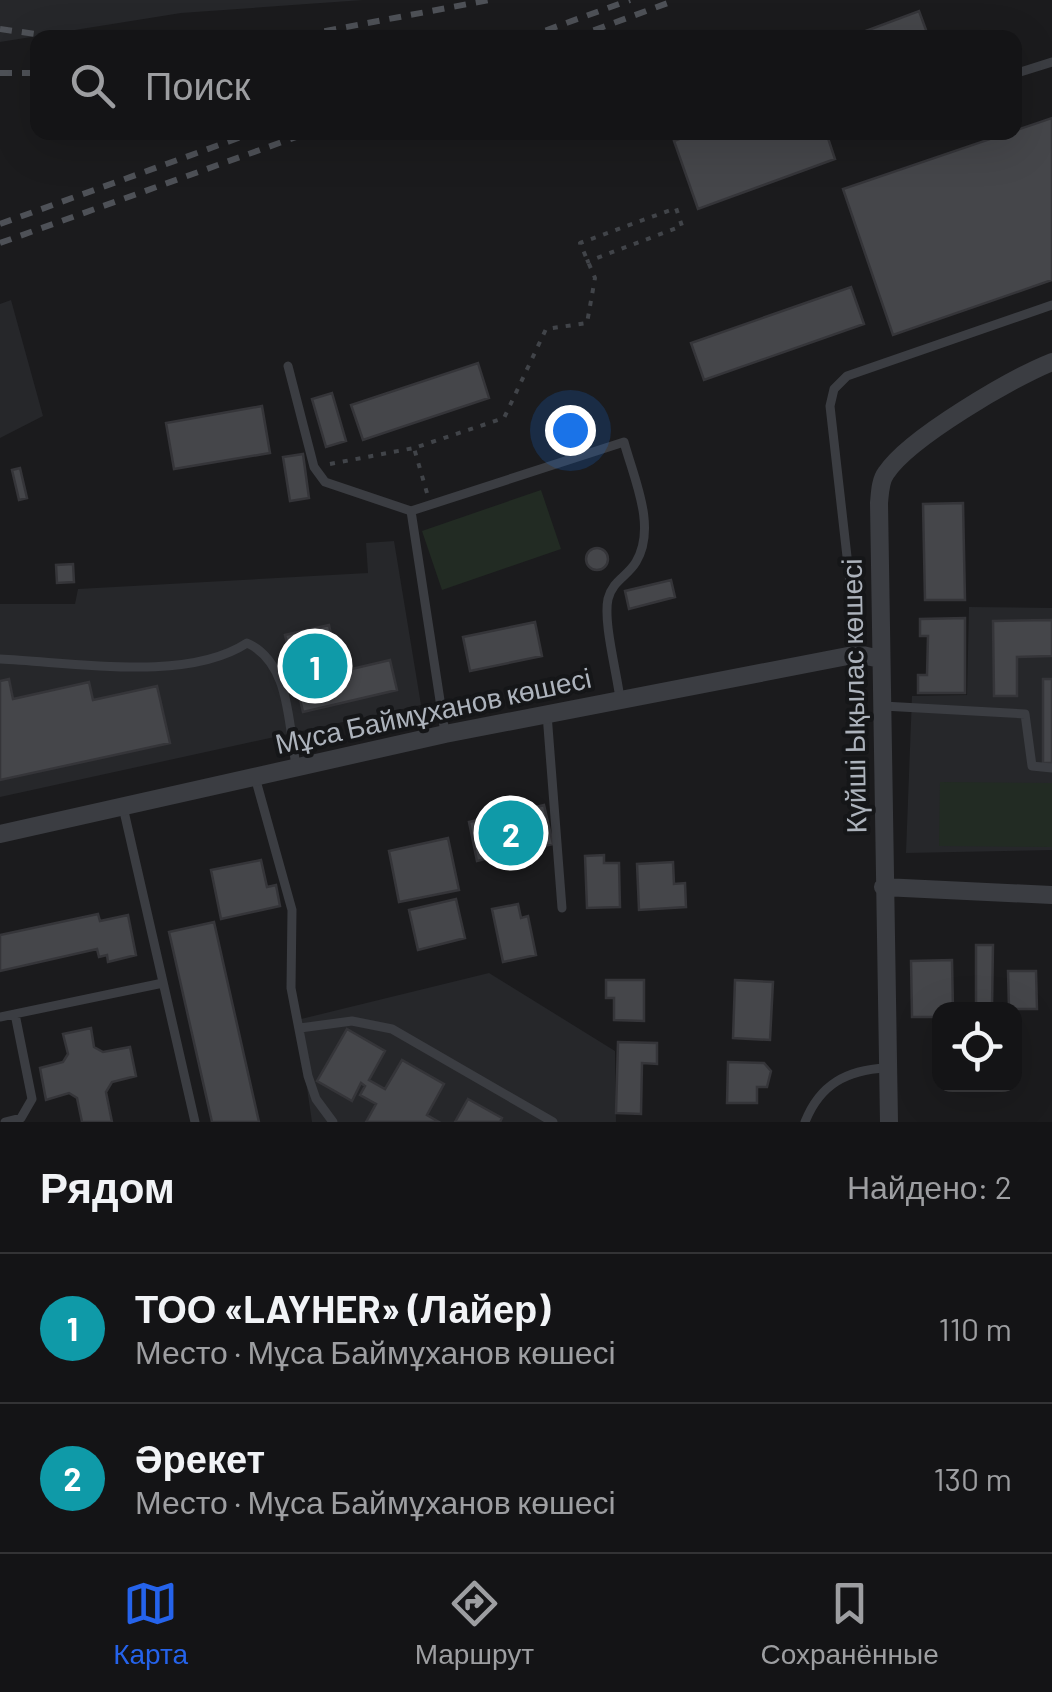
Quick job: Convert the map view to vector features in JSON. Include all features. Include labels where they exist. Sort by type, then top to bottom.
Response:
[{"type":"street","name":"Күйші Ықылас көшесі","points":[[889,1122],[880,706],[879,502],[883,476],[904,452],[1026,372],[1052,362]]},
{"type":"street","name":"Мұса Баймұханов көшесі","points":[[0,834],[296,765],[620,699],[858,654],[880,659]]},
{"type":"street","points":[[882,887],[1052,895]]},
{"type":"lane","points":[[1022,71],[1052,62]]},
{"type":"lane","points":[[858,654],[830,406],[834,389],[846,376],[1052,305]]},
{"type":"lane","points":[[288,366],[314,467],[337,490],[411,512],[624,442],[646,526],[642,552],[632,568],[614,583],[607,603],[620,699]]},
{"type":"lane","points":[[411,512],[445,734]]},
{"type":"lane","points":[[0,658],[179,666],[227,656],[247,643],[266,651],[278,671],[296,765]]},
{"type":"lane","points":[[880,706],[1025,714],[1032,766],[1052,768]]},
{"type":"lane","points":[[547,714],[562,908]]},
{"type":"lane","points":[[254,775],[292,910],[290,988],[316,1099],[333,1122]]},
{"type":"lane","points":[[124,807],[195,1122]]},
{"type":"lane","points":[[0,1018],[163,983]]},
{"type":"lane","points":[[5,1122],[21,1118],[32,1099],[14,1014]]},
{"type":"lane","points":[[300,1028],[352,1021],[392,1028],[553,1122]]},
{"type":"lane","points":[[805,1122],[814,1100],[834,1081],[858,1070],[886,1068]]},
{"type":"path","points":[[314,467],[414,448],[504,418],[546,329],[587,323],[595,278],[586,262],[580,243],[676,208],[682,226],[586,262]]},
{"type":"path","points":[[414,448],[430,503]]},
{"type":"shaded area","points":[[0,0],[363,0],[181,13],[75,30],[30,30],[30,37],[0,42]]},
{"type":"shaded area","points":[[11,300],[43,416],[0,438],[0,304]]},
{"type":"shaded area","points":[[541,490],[561,549],[442,590],[422,531]]},
{"type":"shaded area","points":[[394,541],[421,705],[0,797],[0,604],[75,604],[78,589],[368,573],[366,543]]},
{"type":"shaded area","points":[[969,607],[1052,608],[1052,850],[906,853],[912,696],[967,695]]},
{"type":"shaded area","points":[[940,782],[1052,783],[1052,847],[939,846]]},
{"type":"shaded area","points":[[489,973],[615,1051],[616,1122],[312,1122],[297,1020]]},
{"type":"building","points":[[919,11],[926,30],[868,30]]},
{"type":"building","points":[[1052,118],[1052,280],[893,335],[843,189],[987,140],[1022,140],[1022,128]]},
{"type":"building","points":[[829,140],[835,159],[698,209],[674,141]]},
{"type":"building","points":[[851,287],[864,324],[704,380],[691,343]]},
{"type":"building","points":[[478,363],[489,398],[363,440],[351,405]]},
{"type":"building","points":[[332,393],[346,441],[326,447],[312,399]]},
{"type":"building","points":[[262,406],[270,453],[174,469],[166,423]]},
{"type":"building","points":[[303,454],[309,498],[290,501],[283,457]]},
{"type":"building","points":[[20,468],[27,498],[19,500],[12,470]]},
{"type":"building","points":[[963,503],[965,600],[925,600],[923,504]]},
{"type":"building","points":[[597,548],[605,551],[605,567],[597,570],[589,567],[586,559],[589,551]]},
{"type":"building","points":[[73,564],[74,582],[57,583],[56,565]]},
{"type":"building","points":[[671,580],[675,597],[629,609],[625,591]]},
{"type":"building","points":[[965,618],[965,693],[918,693],[918,675],[927,675],[928,636],[920,636],[920,619]]},
{"type":"building","points":[[1052,620],[1052,656],[1017,657],[1017,696],[994,696],[993,621]]},
{"type":"building","points":[[535,622],[542,656],[470,671],[463,637]]},
{"type":"building","points":[[329,625],[339,672],[390,660],[397,690],[303,712],[285,635]]},
{"type":"building","points":[[9,679],[13,699],[89,682],[93,700],[157,686],[170,743],[0,780],[0,681]]},
{"type":"building","points":[[1043,679],[1052,679],[1052,763],[1043,763]]},
{"type":"building","points":[[544,805],[553,844],[521,851],[523,859],[512,862],[510,853],[477,861],[469,822]]},
{"type":"building","points":[[448,838],[459,890],[399,902],[389,851]]},
{"type":"building","points":[[604,855],[604,863],[619,863],[620,907],[587,908],[585,856]]},
{"type":"building","points":[[261,860],[267,887],[276,885],[280,906],[221,919],[211,870]]},
{"type":"building","points":[[673,862],[674,884],[685,883],[686,907],[639,910],[637,864]]},
{"type":"building","points":[[456,899],[465,938],[418,950],[409,910]]},
{"type":"building","points":[[518,904],[521,918],[528,916],[536,955],[503,962],[492,909]]},
{"type":"building","points":[[98,914],[100,921],[128,915],[136,955],[108,962],[107,955],[99,957],[97,949],[0,971],[0,935]]},
{"type":"building","points":[[214,922],[259,1122],[212,1122],[169,932]]},
{"type":"building","points":[[976,945],[993,945],[992,1002],[976,1002]]},
{"type":"building","points":[[952,960],[953,1002],[932,1002],[932,1017],[912,1017],[911,961]]},
{"type":"building","points":[[1008,971],[1036,971],[1037,1009],[1022,1009],[1022,1002],[1009,1002]]},
{"type":"building","points":[[606,980],[644,980],[644,1021],[614,1020],[614,998],[606,998]]},
{"type":"building","points":[[735,980],[773,982],[770,1040],[733,1038]]},
{"type":"building","points":[[91,1028],[94,1047],[103,1052],[130,1047],[136,1076],[112,1082],[106,1092],[112,1122],[82,1122],[77,1098],[69,1093],[46,1100],[40,1068],[63,1062],[68,1054],[63,1034]]},
{"type":"building","points":[[347,1029],[385,1051],[369,1080],[385,1089],[402,1060],[444,1084],[427,1115],[439,1122],[366,1122],[376,1104],[360,1095],[365,1086],[361,1083],[352,1101],[317,1081]]},
{"type":"building","points":[[618,1042],[657,1043],[657,1064],[642,1063],[641,1114],[616,1113]]},
{"type":"building","points":[[728,1062],[764,1063],[771,1071],[767,1087],[757,1087],[757,1103],[727,1103]]},
{"type":"building","points":[[468,1099],[502,1118],[500,1122],[455,1122]]},
{"type":"railway","points":[[331,30],[489,0]]},
{"type":"railway","points":[[547,30],[630,0]]},
{"type":"railway","points":[[595,30],[676,0]]},
{"type":"railway","points":[[0,29],[30,33]]},
{"type":"railway","points":[[0,73],[30,73]]},
{"type":"railway","points":[[0,224],[233,140]]},
{"type":"railway","points":[[0,243],[288,140]]},
{"type":"place","name":"ТОО «LAYHER» (Лайер)","points":[[315,666]]},
{"type":"place","name":"Әрекет","points":[[511,833]]}]
